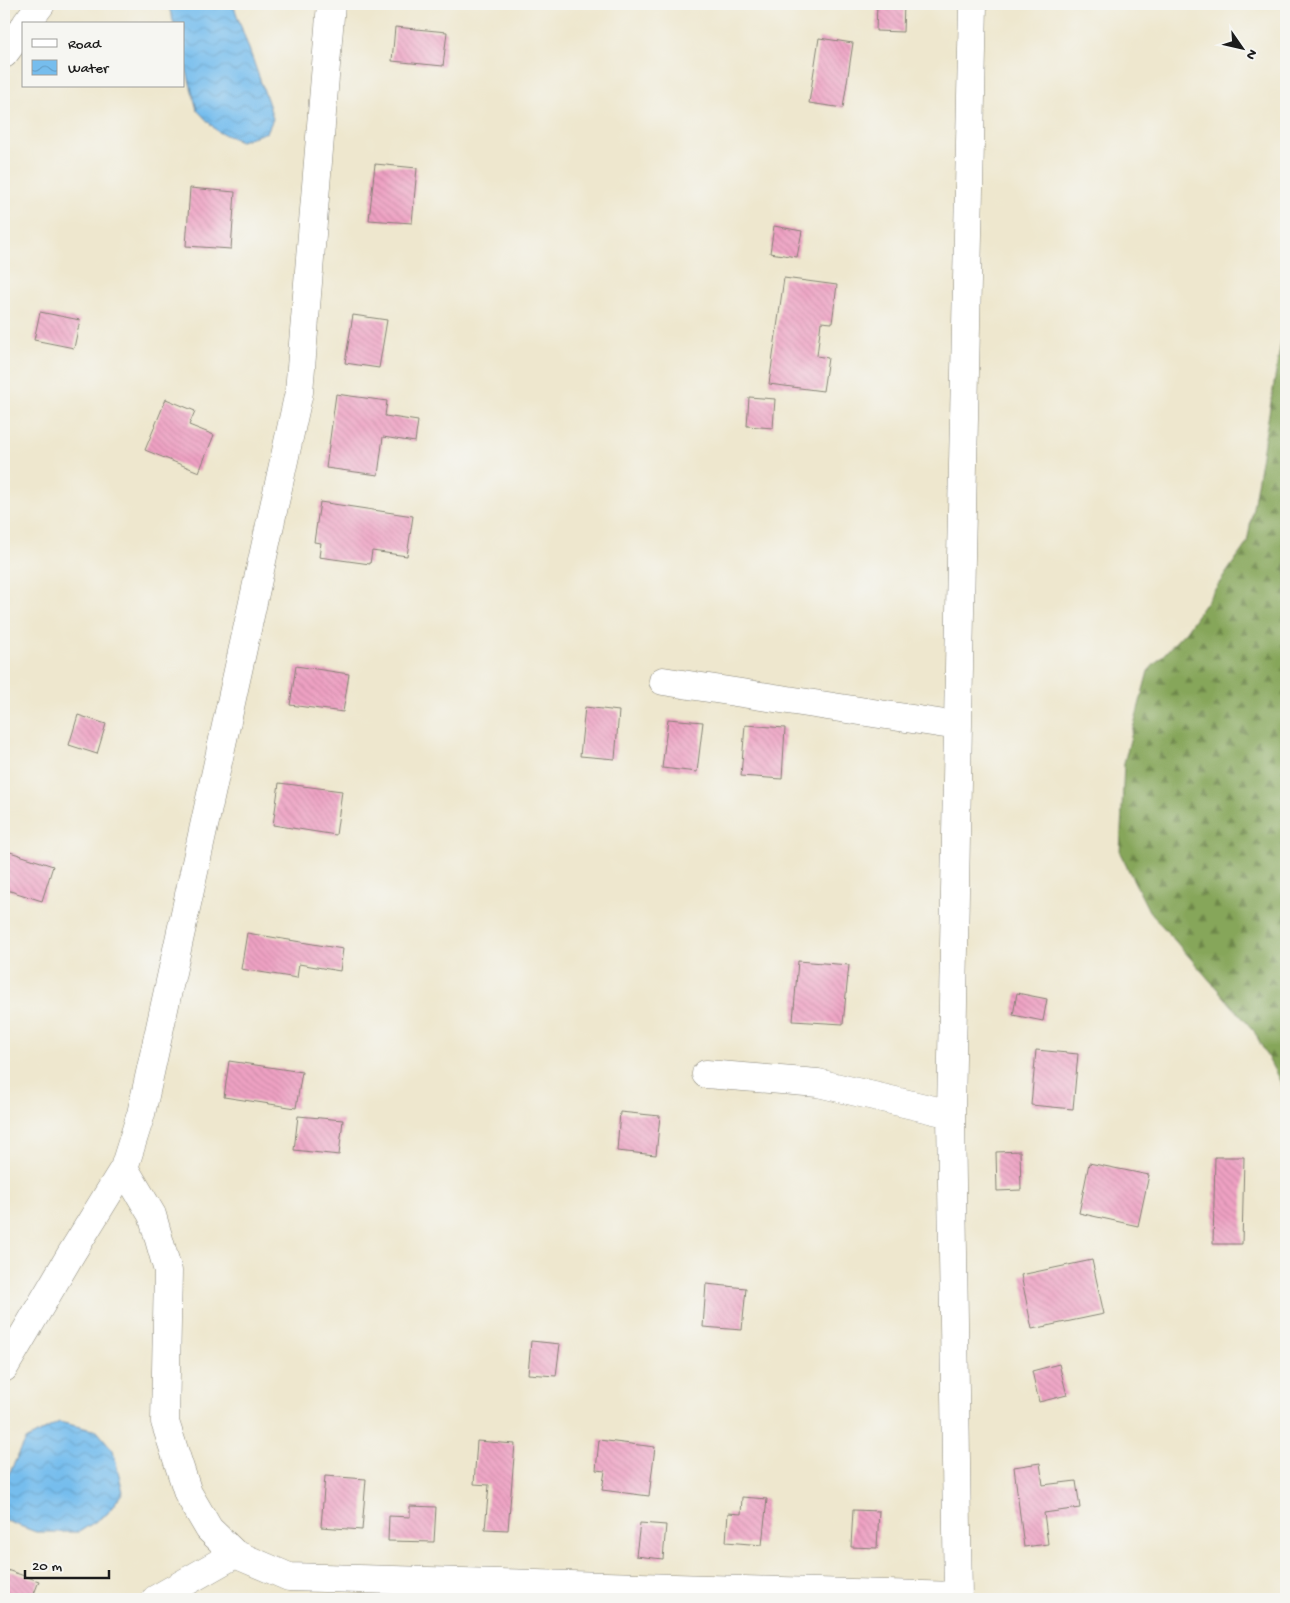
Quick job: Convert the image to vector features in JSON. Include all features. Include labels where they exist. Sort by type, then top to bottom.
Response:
[{"type":"street","points":[[27,22],[41,4]]},
{"type":"street","points":[[4,1368],[124,1168],[141,1114],[298,392],[331,4]]},
{"type":"street","points":[[124,1168],[152,1215],[168,1272],[165,1422],[188,1493],[209,1529],[235,1554],[289,1576],[412,1590],[958,1598],[951,1114],[973,4]]},
{"type":"street","points":[[4,54],[22,29]]},
{"type":"street","points":[[663,681],[958,726]]},
{"type":"street","points":[[706,1074],[818,1083],[951,1114]]},
{"type":"street","points":[[156,1599],[235,1554]]},
{"type":"green space","points":[[1286,313],[1286,1093],[1254,1031],[1149,911],[1120,853],[1124,763],[1148,671],[1186,631],[1247,543]]},
{"type":"water","points":[[168,4],[233,4],[273,119],[267,132],[241,141],[218,132],[197,110],[185,64],[185,22],[173,22]]},
{"type":"water","points":[[59,1422],[97,1431],[113,1450],[123,1492],[107,1514],[79,1532],[36,1532],[4,1520],[4,1483],[26,1440]]},
{"type":"building","points":[[877,4],[904,4],[903,32],[876,31]]},
{"type":"building","points":[[395,27],[447,32],[443,66],[392,61]]},
{"type":"building","points":[[819,38],[853,43],[843,108],[809,103]]},
{"type":"building","points":[[375,164],[417,168],[412,223],[369,220]]},
{"type":"building","points":[[190,188],[235,192],[231,249],[186,246]]},
{"type":"building","points":[[774,226],[802,231],[797,257],[770,253]]},
{"type":"building","points":[[784,278],[837,285],[832,323],[821,322],[817,356],[828,358],[823,391],[769,384]]},
{"type":"building","points":[[40,312],[80,320],[74,348],[34,340]]},
{"type":"building","points":[[353,315],[387,320],[379,368],[345,363]]},
{"type":"building","points":[[336,394],[387,401],[385,416],[418,421],[415,442],[383,437],[378,475],[326,468]]},
{"type":"building","points":[[749,397],[775,399],[773,428],[747,426]]},
{"type":"building","points":[[166,399],[195,411],[189,425],[214,435],[199,472],[145,450]]},
{"type":"building","points":[[320,502],[413,516],[407,556],[372,551],[370,564],[319,557],[321,543],[314,542]]},
{"type":"building","points":[[296,666],[349,674],[343,712],[290,705]]},
{"type":"building","points":[[585,707],[619,711],[615,759],[580,756]]},
{"type":"building","points":[[78,715],[106,724],[97,754],[69,745]]},
{"type":"building","points":[[668,719],[703,722],[697,772],[662,768]]},
{"type":"building","points":[[745,725],[785,728],[782,779],[741,776]]},
{"type":"building","points":[[279,783],[342,791],[336,835],[273,825]]},
{"type":"building","points":[[4,850],[53,866],[42,901],[4,889]]},
{"type":"building","points":[[247,933],[343,949],[340,971],[299,964],[297,978],[241,969]]},
{"type":"building","points":[[798,961],[849,965],[843,1024],[793,1021]]},
{"type":"building","points":[[1017,993],[1047,999],[1043,1021],[1013,1015]]},
{"type":"building","points":[[1036,1050],[1078,1054],[1073,1109],[1031,1105]]},
{"type":"building","points":[[229,1061],[302,1072],[296,1108],[224,1097]]},
{"type":"building","points":[[620,1112],[660,1116],[656,1155],[617,1151]]},
{"type":"building","points":[[298,1116],[343,1120],[339,1155],[294,1150]]},
{"type":"building","points":[[1020,1151],[1021,1190],[997,1191],[996,1152]]},
{"type":"building","points":[[1215,1157],[1244,1157],[1242,1244],[1213,1244]]},
{"type":"building","points":[[1089,1163],[1149,1175],[1138,1226],[1079,1213]]},
{"type":"building","points":[[1092,1260],[1104,1314],[1032,1329],[1021,1275]]},
{"type":"building","points":[[706,1284],[746,1288],[742,1330],[703,1327]]},
{"type":"building","points":[[531,1341],[560,1344],[556,1376],[528,1374]]},
{"type":"building","points":[[1059,1364],[1067,1395],[1039,1402],[1032,1371]]},
{"type":"building","points":[[599,1440],[655,1447],[649,1496],[602,1490],[605,1471],[596,1470]]},
{"type":"building","points":[[477,1441],[515,1444],[508,1530],[485,1529],[489,1485],[474,1484]]},
{"type":"building","points":[[1040,1463],[1043,1485],[1076,1481],[1080,1508],[1044,1513],[1048,1544],[1024,1547],[1014,1467]]},
{"type":"building","points":[[325,1476],[366,1479],[362,1530],[321,1527]]},
{"type":"building","points":[[742,1497],[767,1499],[762,1545],[726,1542],[728,1513],[741,1514]]},
{"type":"building","points":[[410,1506],[436,1507],[434,1542],[388,1541],[389,1516],[410,1517]]},
{"type":"building","points":[[853,1510],[879,1511],[877,1548],[851,1547]]},
{"type":"building","points":[[640,1523],[666,1525],[663,1559],[636,1556]]},
{"type":"building","points":[[4,1569],[39,1581],[32,1599],[4,1599]]}]
